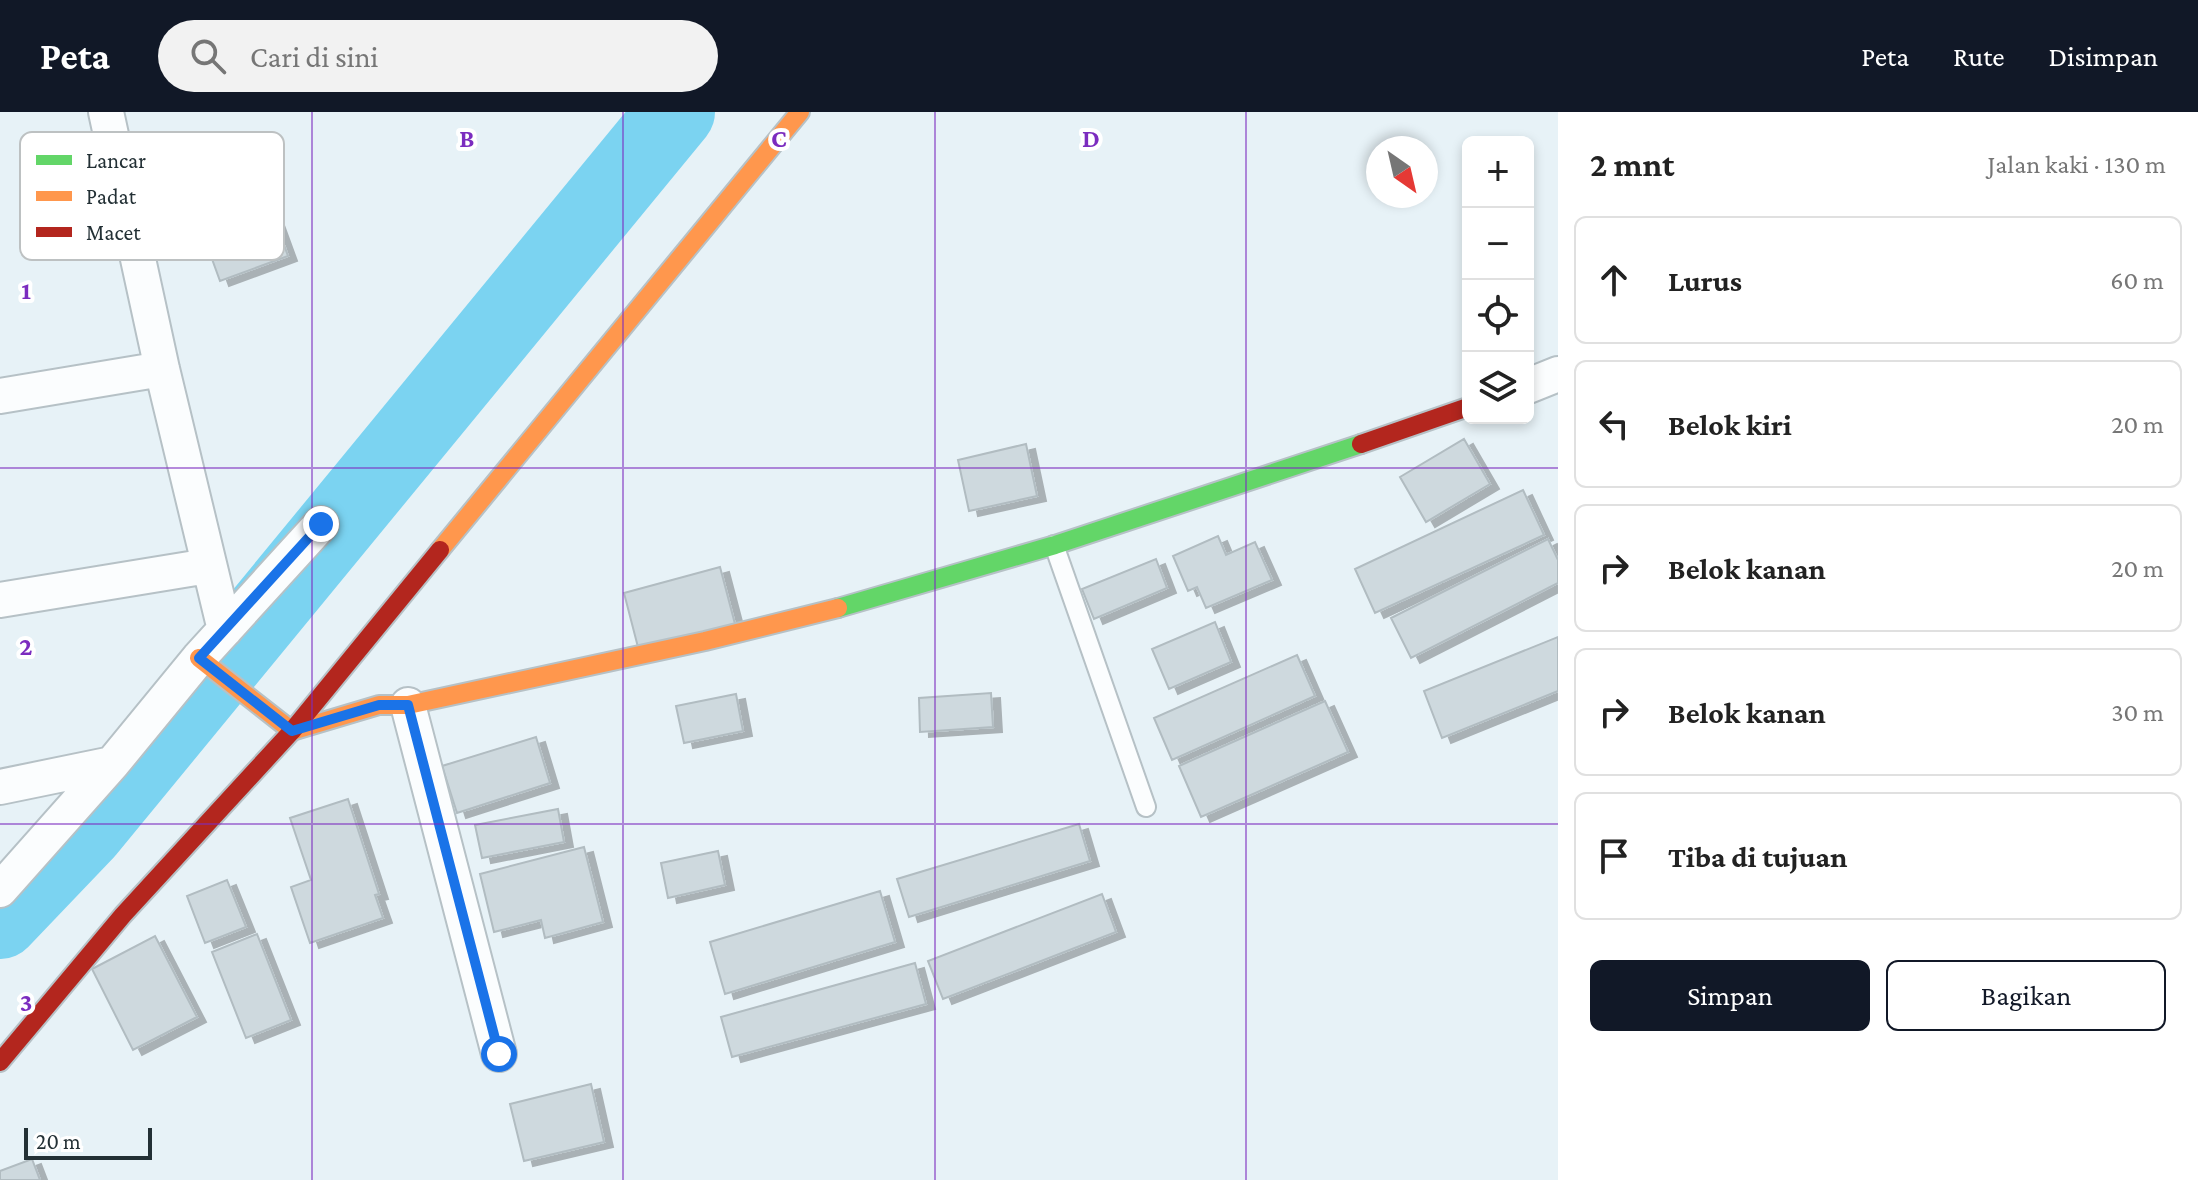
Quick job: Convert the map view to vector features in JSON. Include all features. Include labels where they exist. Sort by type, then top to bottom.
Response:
[{"type":"street","points":[[106,112],[110,132]]},
{"type":"street","points":[[0,1062],[123,915],[292,731],[800,112]]},
{"type":"street","points":[[138,260],[225,630]]},
{"type":"street","points":[[0,396],[162,369]]},
{"type":"street","points":[[1534,384],[1558,374]]},
{"type":"street","points":[[292,731],[379,705],[408,705],[593,667],[803,618],[1054,545],[1462,409]]},
{"type":"street","points":[[0,890],[112,764],[199,658],[321,524]]},
{"type":"street","points":[[0,600],[208,566]]},
{"type":"street","points":[[199,658],[292,731]]},
{"type":"street","points":[[408,705],[499,1054]]},
{"type":"street","points":[[0,787],[112,764]]},
{"type":"lane","points":[[1054,545],[1146,807]]},
{"type":"building","points":[[212,260],[277,260],[220,281]]},
{"type":"building","points":[[1464,439],[1490,484],[1426,522],[1400,477]]},
{"type":"building","points":[[1026,444],[1037,496],[969,511],[958,460]]},
{"type":"building","points":[[1523,490],[1544,535],[1375,613],[1355,569]]},
{"type":"building","points":[[1218,536],[1226,555],[1255,542],[1272,580],[1206,608],[1197,587],[1188,591],[1173,556]]},
{"type":"building","points":[[1548,539],[1558,560],[1558,583],[1411,658],[1391,618]]},
{"type":"building","points":[[1156,559],[1167,588],[1094,619],[1082,589]]},
{"type":"building","points":[[720,567],[735,624],[639,651],[624,593]]},
{"type":"building","points":[[1215,622],[1231,662],[1169,689],[1152,649]]},
{"type":"building","points":[[1558,637],[1558,691],[1442,738],[1424,691]]},
{"type":"building","points":[[1297,655],[1315,696],[1172,760],[1154,718]]},
{"type":"building","points":[[991,693],[993,727],[920,732],[919,698]]},
{"type":"building","points":[[736,694],[743,731],[684,743],[676,706]]},
{"type":"building","points":[[1325,701],[1348,752],[1201,817],[1179,766]]},
{"type":"building","points":[[536,737],[550,783],[457,813],[442,766]]},
{"type":"building","points":[[348,799],[379,894],[375,895],[383,918],[310,943],[291,887],[311,880],[290,818]]},
{"type":"building","points":[[558,809],[564,842],[482,858],[475,825]]},
{"type":"building","points":[[1079,824],[1090,861],[909,917],[897,879]]},
{"type":"building","points":[[584,847],[603,922],[545,938],[541,920],[494,932],[480,874]]},
{"type":"building","points":[[718,851],[725,885],[668,898],[661,863]]},
{"type":"building","points":[[227,880],[246,927],[205,943],[187,896]]},
{"type":"building","points":[[880,891],[895,942],[725,994],[710,942]]},
{"type":"building","points":[[1102,894],[1116,932],[943,999],[928,961]]},
{"type":"building","points":[[257,934],[291,1020],[246,1038],[212,952]]},
{"type":"building","points":[[155,936],[197,1017],[133,1050],[92,969]]},
{"type":"building","points":[[915,963],[926,1004],[732,1057],[721,1017]]},
{"type":"building","points":[[591,1084],[604,1142],[524,1161],[510,1104]]},
{"type":"building","points":[[32,1159],[40,1180],[0,1180],[0,1171]]},
{"type":"waterway","points":[[0,920],[86,830],[676,112]]},
{"type":"traffic: fast","points":[[838,608],[1055,545],[1361,444]]},
{"type":"traffic: slow","points":[[440,550],[800,112]]},
{"type":"traffic: slow","points":[[199,658],[292,731],[379,705],[408,705],[705,641],[838,608]]},
{"type":"traffic: jam","points":[[1361,444],[1462,409]]},
{"type":"traffic: jam","points":[[0,1062],[123,915],[292,731],[440,550]]},
{"type":"route","points":[[321,524],[199,658],[292,731],[379,705],[408,705],[499,1054]]}]
